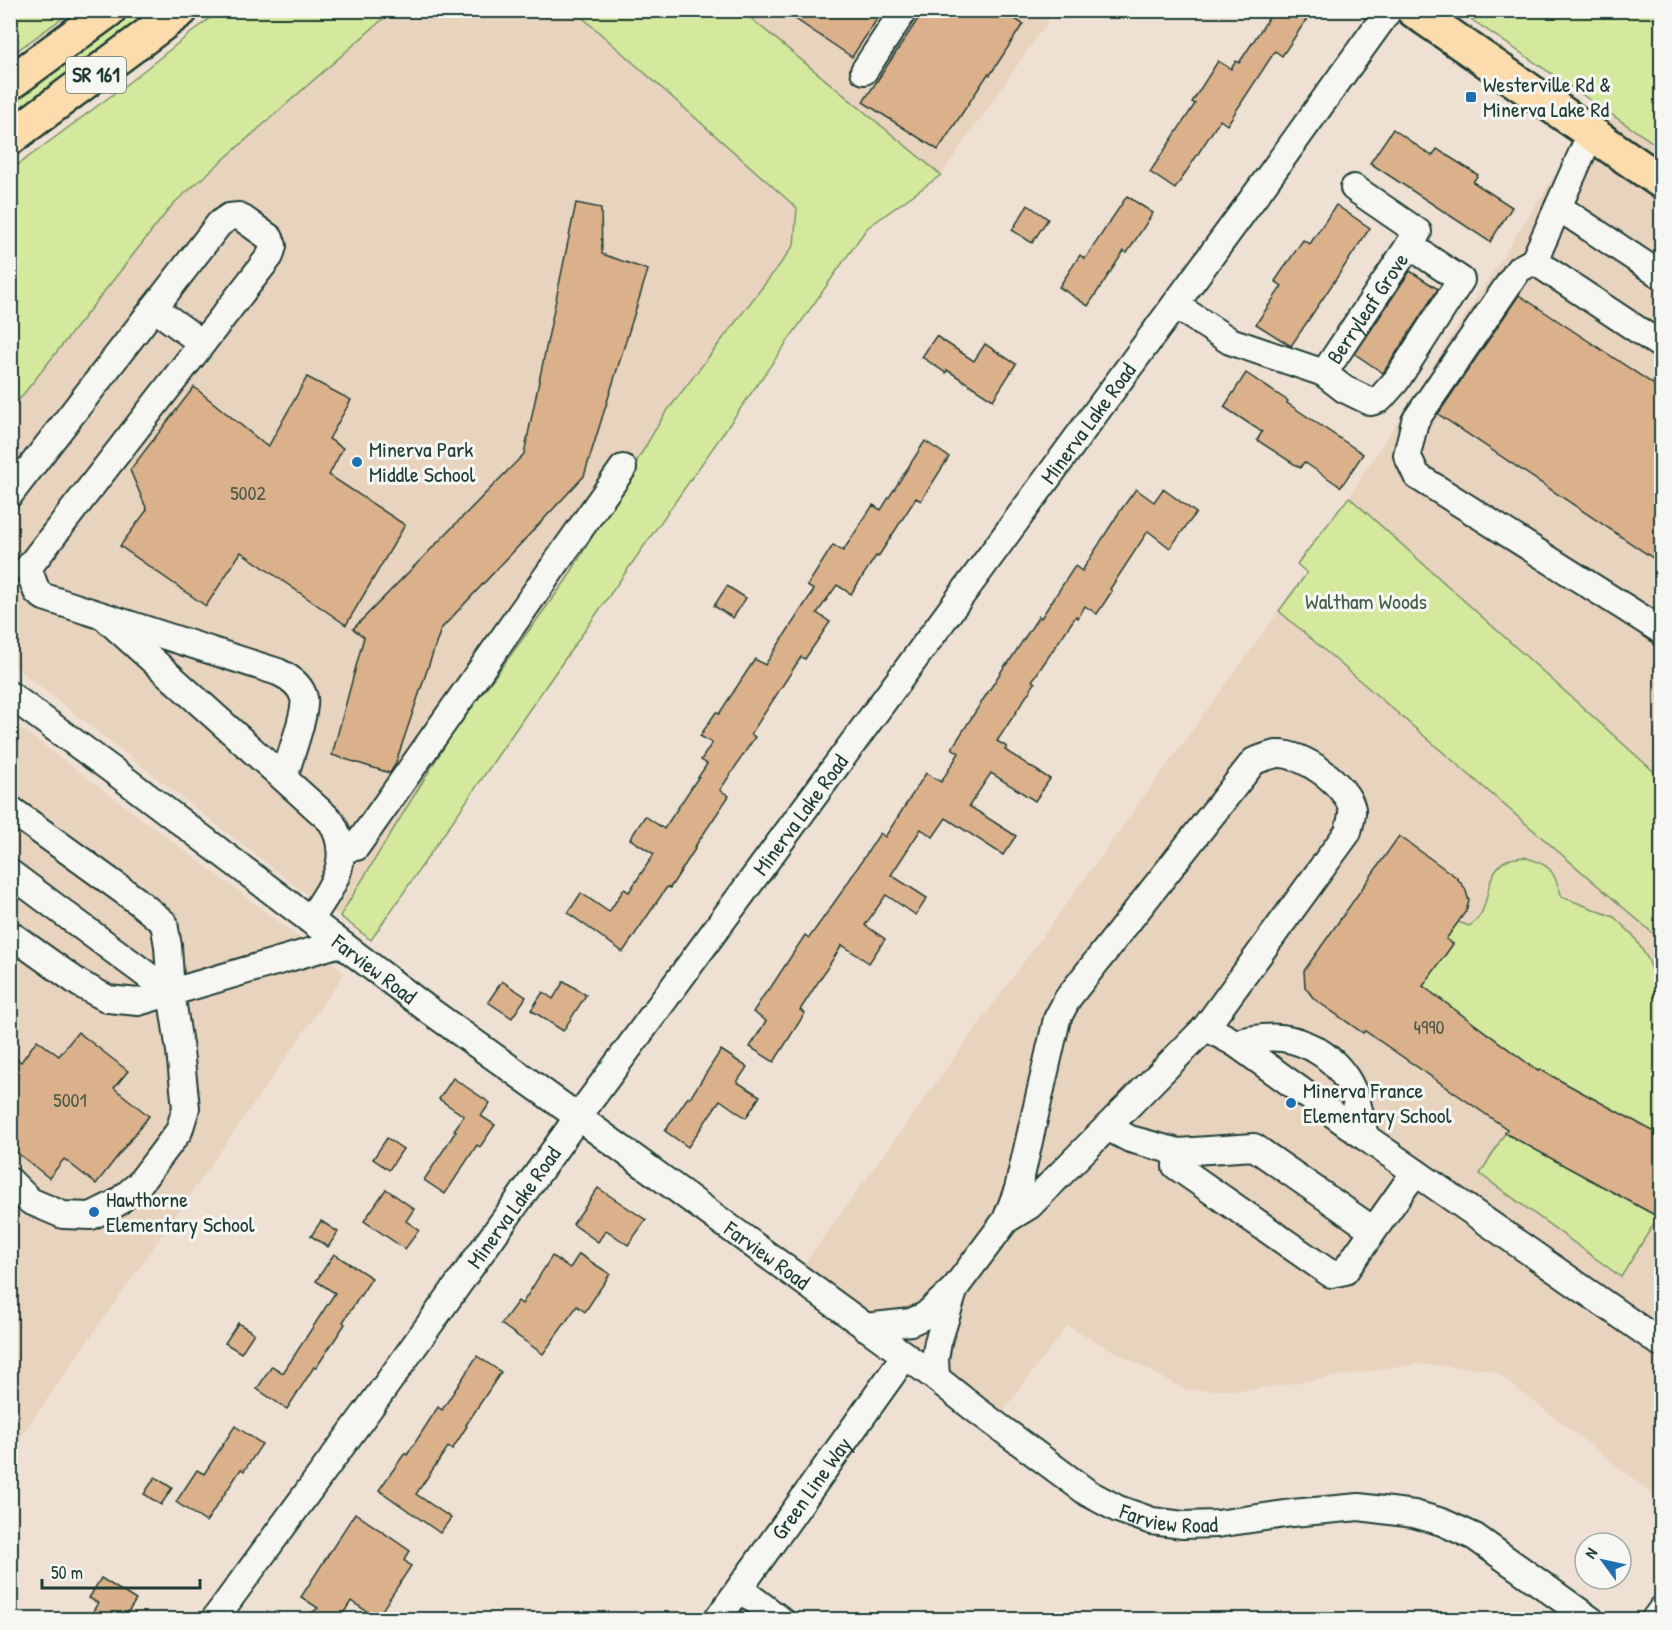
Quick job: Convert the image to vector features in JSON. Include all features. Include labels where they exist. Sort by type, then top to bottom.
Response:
[{"type":"main road","name":"SR 161","points":[[20,76],[109,10]]},
{"type":"main road","name":"SR 161","points":[[10,138],[181,10]]},
{"type":"main road","points":[[1413,10],[1662,182]]},
{"type":"main road","points":[[10,105],[15,101],[20,76]]},
{"type":"street","points":[[864,71],[904,10]]},
{"type":"street","name":"Minerva Lake Road","points":[[214,1620],[578,1117],[1389,10]]},
{"type":"street","points":[[1591,133],[1534,261],[1519,269],[1415,421],[1407,455],[1417,476],[1662,631]]},
{"type":"street","name":"Berryleaf Grove","points":[[1175,305],[1230,341],[1324,373],[1418,232],[1354,188]]},
{"type":"street","points":[[1558,207],[1662,276]]},
{"type":"street","points":[[10,494],[219,224],[229,217],[240,216],[270,238],[273,246],[270,256],[202,343],[16,566],[37,592],[44,597],[289,677],[298,686],[304,698],[303,712],[284,778]]},
{"type":"street","points":[[1322,372],[1344,389],[1371,402],[1380,399],[1396,381],[1461,280],[1409,245]]},
{"type":"street","points":[[1534,261],[1662,346]]},
{"type":"street","points":[[154,308],[202,343]]},
{"type":"street","points":[[342,849],[356,847],[623,468]]},
{"type":"street","points":[[103,616],[332,821],[338,832],[342,849],[336,877],[310,920]]},
{"type":"street","name":"Farview Road","points":[[10,695],[123,777],[426,1008],[936,1378],[1088,1493],[1118,1509],[1152,1521],[1183,1525],[1217,1524],[1292,1513],[1359,1508],[1414,1514],[1442,1522],[1475,1537],[1592,1620]]},
{"type":"street","points":[[866,1327],[911,1322],[926,1315],[955,1288],[1006,1220],[1018,1189],[1058,1019],[1068,998],[1254,761],[1277,754],[1295,756],[1317,768],[1344,793],[1352,811],[1348,832],[1206,1027],[1029,1206],[1006,1220]]},
{"type":"street","points":[[10,809],[136,900],[164,923],[186,1108],[179,1131],[139,1184],[117,1203],[91,1216],[63,1215],[20,1203],[10,1181]]},
{"type":"street","points":[[10,873],[171,993]]},
{"type":"street","points":[[10,934],[80,984],[108,999],[138,1002],[340,943]]},
{"type":"street","points":[[1206,1027],[1235,1043],[1365,1137],[1662,1344]]},
{"type":"street","points":[[1235,1043],[1264,1037],[1286,1038],[1303,1042],[1321,1052],[1338,1067],[1349,1083],[1356,1099],[1365,1137]]},
{"type":"street","points":[[1107,1127],[1130,1139],[1178,1152],[1254,1147],[1373,1230]]},
{"type":"street","points":[[1178,1152],[1176,1166],[1331,1274],[1345,1271],[1415,1172]]},
{"type":"street","points":[[936,1378],[935,1359],[938,1342],[955,1288]]},
{"type":"street","name":"Green Line Way","points":[[717,1620],[905,1356]]},
{"type":"street","points":[[740,1589],[781,1620]]},
{"type":"street","points":[[1654,1620],[1662,1609]]},
{"type":"shaded area","name":"Minerva Park Middle School","points":[[220,11],[662,11],[892,210],[867,228],[515,730],[371,940],[298,888],[11,664],[11,259]]},
{"type":"shaded area","points":[[742,11],[1055,11],[941,175]]},
{"type":"shaded area","points":[[1599,106],[1661,148],[1661,778],[1349,497]]},
{"type":"shaded area","name":"Minerva France Elementary School","points":[[1279,611],[1661,940],[1661,1500],[1493,1370],[1416,1364],[1249,1390],[1186,1390],[1067,1326],[1003,1411],[802,1267]]},
{"type":"shaded area","name":"Hawthorne Elementary School","points":[[11,721],[345,973],[11,1451]]},
{"type":"green space","points":[[11,10],[72,10],[72,11],[11,55]]},
{"type":"green space","points":[[220,10],[392,11],[173,204],[11,410],[11,170],[123,87]]},
{"type":"green space","points":[[131,11],[163,11],[11,123],[10,101],[35,80]]},
{"type":"green space","points":[[575,11],[742,11],[941,175],[867,228],[371,940],[340,916],[450,737],[567,579],[664,415],[794,245],[797,208]]},
{"type":"green space","points":[[1459,11],[1661,11],[1661,148]]},
{"type":"green space","name":"Waltham Woods","points":[[1349,497],[1661,778],[1661,940],[1279,611],[1307,573],[1297,564]]},
{"type":"green space","points":[[1524,857],[1541,863],[1550,870],[1562,897],[1614,917],[1633,935],[1648,959],[1661,995],[1661,1136],[1540,1069],[1536,1076],[1423,986],[1453,944],[1446,939],[1458,922],[1469,926],[1477,920],[1498,868],[1507,860]]},
{"type":"green space","points":[[1505,1133],[1658,1217],[1621,1277],[1480,1174]]},
{"type":"building","points":[[782,10],[883,10],[852,57]]},
{"type":"building","points":[[924,10],[1001,10],[1023,24],[938,150],[863,102]]},
{"type":"building","points":[[1274,10],[1313,10],[1282,56],[1275,51],[1227,125],[1220,120],[1175,189],[1150,172],[1195,104],[1192,102],[1218,61],[1231,69],[1236,61],[1239,63]]},
{"type":"building","points":[[1393,129],[1432,156],[1437,149],[1478,175],[1473,182],[1512,207],[1490,242],[1370,163]]},
{"type":"building","points":[[1127,196],[1153,213],[1127,253],[1124,251],[1088,306],[1059,287],[1080,255],[1085,259]]},
{"type":"building","points":[[576,203],[601,208],[602,254],[648,270],[584,476],[441,629],[395,765],[390,773],[332,755],[364,637],[353,629],[524,454]]},
{"type":"building","points":[[1028,205],[1048,219],[1032,243],[1012,230]]},
{"type":"building","points":[[1336,205],[1370,228],[1291,346],[1256,324],[1282,286],[1275,281],[1303,240],[1310,244]]},
{"type":"building","points":[[1410,271],[1438,289],[1383,373],[1355,354]]},
{"type":"building","points":[[1519,295],[1662,390],[1662,564],[1438,414]]},
{"type":"building","points":[[936,336],[974,361],[985,344],[1016,364],[993,400],[947,370],[946,373],[922,357]]},
{"type":"building","points":[[1246,373],[1363,454],[1341,487],[1304,462],[1300,468],[1257,440],[1262,432],[1224,407]]},
{"type":"building","points":[[307,377],[351,400],[329,439],[343,448],[329,475],[405,525],[346,625],[241,552],[206,606],[120,546],[147,510],[130,470],[194,387],[268,447]]},
{"type":"building","points":[[925,441],[949,457],[921,501],[916,498],[851,594],[837,585],[817,613],[830,622],[805,659],[801,657],[751,734],[755,737],[720,790],[729,796],[670,888],[667,887],[623,952],[568,913],[581,893],[609,912],[624,889],[629,892],[654,854],[630,839],[645,816],[664,829],[707,764],[701,760],[712,743],[700,736],[716,712],[719,714],[755,659],[765,665],[814,590],[807,586],[833,545],[843,551],[873,505],[881,510]]},
{"type":"building","points":[[1136,489],[1154,502],[1163,489],[1196,513],[1170,548],[1148,531],[1110,589],[1112,591],[1097,614],[1085,606],[1078,618],[1076,616],[1032,681],[1035,683],[997,741],[1007,747],[1005,750],[1050,779],[1035,801],[991,773],[969,806],[1016,836],[1003,855],[946,818],[933,837],[921,829],[891,875],[927,898],[916,915],[886,895],[865,925],[885,939],[869,963],[842,945],[800,1010],[805,1013],[774,1062],[750,1047],[766,1021],[753,1012],[805,935],[809,938],[880,833],[885,837],[926,773],[941,782],[959,753],[952,748],[1006,664],[1039,616],[1041,618],[1075,566],[1082,571]]},
{"type":"building","points":[[727,586],[746,598],[733,618],[714,606]]},
{"type":"building","points":[[1399,836],[1456,877],[1465,888],[1469,901],[1466,911],[1446,939],[1453,944],[1423,986],[1538,1071],[1539,1069],[1662,1136],[1662,1219],[1505,1133],[1507,1129],[1365,1031],[1363,1033],[1314,999],[1305,987],[1304,971]]},
{"type":"building","points":[[502,981],[526,997],[512,1018],[488,1002]]},
{"type":"building","points":[[564,981],[586,995],[563,1031],[531,1010],[543,992],[553,999]]},
{"type":"building","points":[[78,1032],[128,1071],[114,1088],[149,1116],[96,1184],[64,1159],[49,1178],[10,1147],[10,1054],[21,1062],[37,1040],[59,1056]]},
{"type":"building","points":[[721,1050],[747,1067],[737,1082],[760,1096],[746,1118],[720,1100],[688,1147],[665,1131]]},
{"type":"building","points":[[453,1078],[490,1103],[481,1116],[495,1125],[480,1147],[477,1145],[445,1194],[424,1180],[464,1116],[439,1099]]},
{"type":"building","points":[[387,1138],[403,1149],[389,1170],[373,1159]]},
{"type":"building","points":[[598,1188],[646,1220],[628,1245],[606,1230],[598,1242],[573,1224]]},
{"type":"building","points":[[386,1189],[414,1209],[406,1221],[419,1230],[405,1249],[364,1221]]},
{"type":"building","points":[[321,1221],[338,1232],[328,1247],[311,1236]]},
{"type":"building","points":[[334,1254],[372,1278],[343,1322],[345,1324],[287,1409],[257,1389],[272,1366],[283,1373],[335,1293],[316,1281]]},
{"type":"building","points":[[579,1254],[610,1274],[585,1312],[577,1306],[543,1354],[501,1324],[518,1301],[522,1304],[552,1256],[570,1268]]},
{"type":"building","points":[[238,1323],[254,1333],[241,1353],[225,1343]]},
{"type":"building","points":[[477,1356],[501,1372],[452,1450],[448,1447],[416,1494],[451,1518],[440,1533],[379,1490],[405,1453],[407,1455],[438,1407],[442,1410]]},
{"type":"building","points":[[235,1426],[262,1444],[244,1471],[241,1469],[206,1522],[176,1502],[197,1470],[204,1474]]},
{"type":"building","points":[[155,1477],[172,1488],[161,1505],[144,1494]]},
{"type":"building","points":[[355,1513],[410,1551],[404,1560],[411,1566],[377,1618],[351,1601],[339,1620],[302,1620],[318,1608],[301,1597]]},
{"type":"building","points":[[101,1578],[136,1600],[123,1620],[107,1620],[93,1611],[98,1603],[89,1598]]},
{"type":"place","name":"Westerville Rd & Minerva Lake Rd","points":[[1471,97]]},
{"type":"place","name":"Minerva Park Middle School","points":[[357,462]]},
{"type":"place","name":"Minerva France Elementary School","points":[[1291,1103]]},
{"type":"place","name":"Hawthorne Elementary School","points":[[94,1212]]}]
